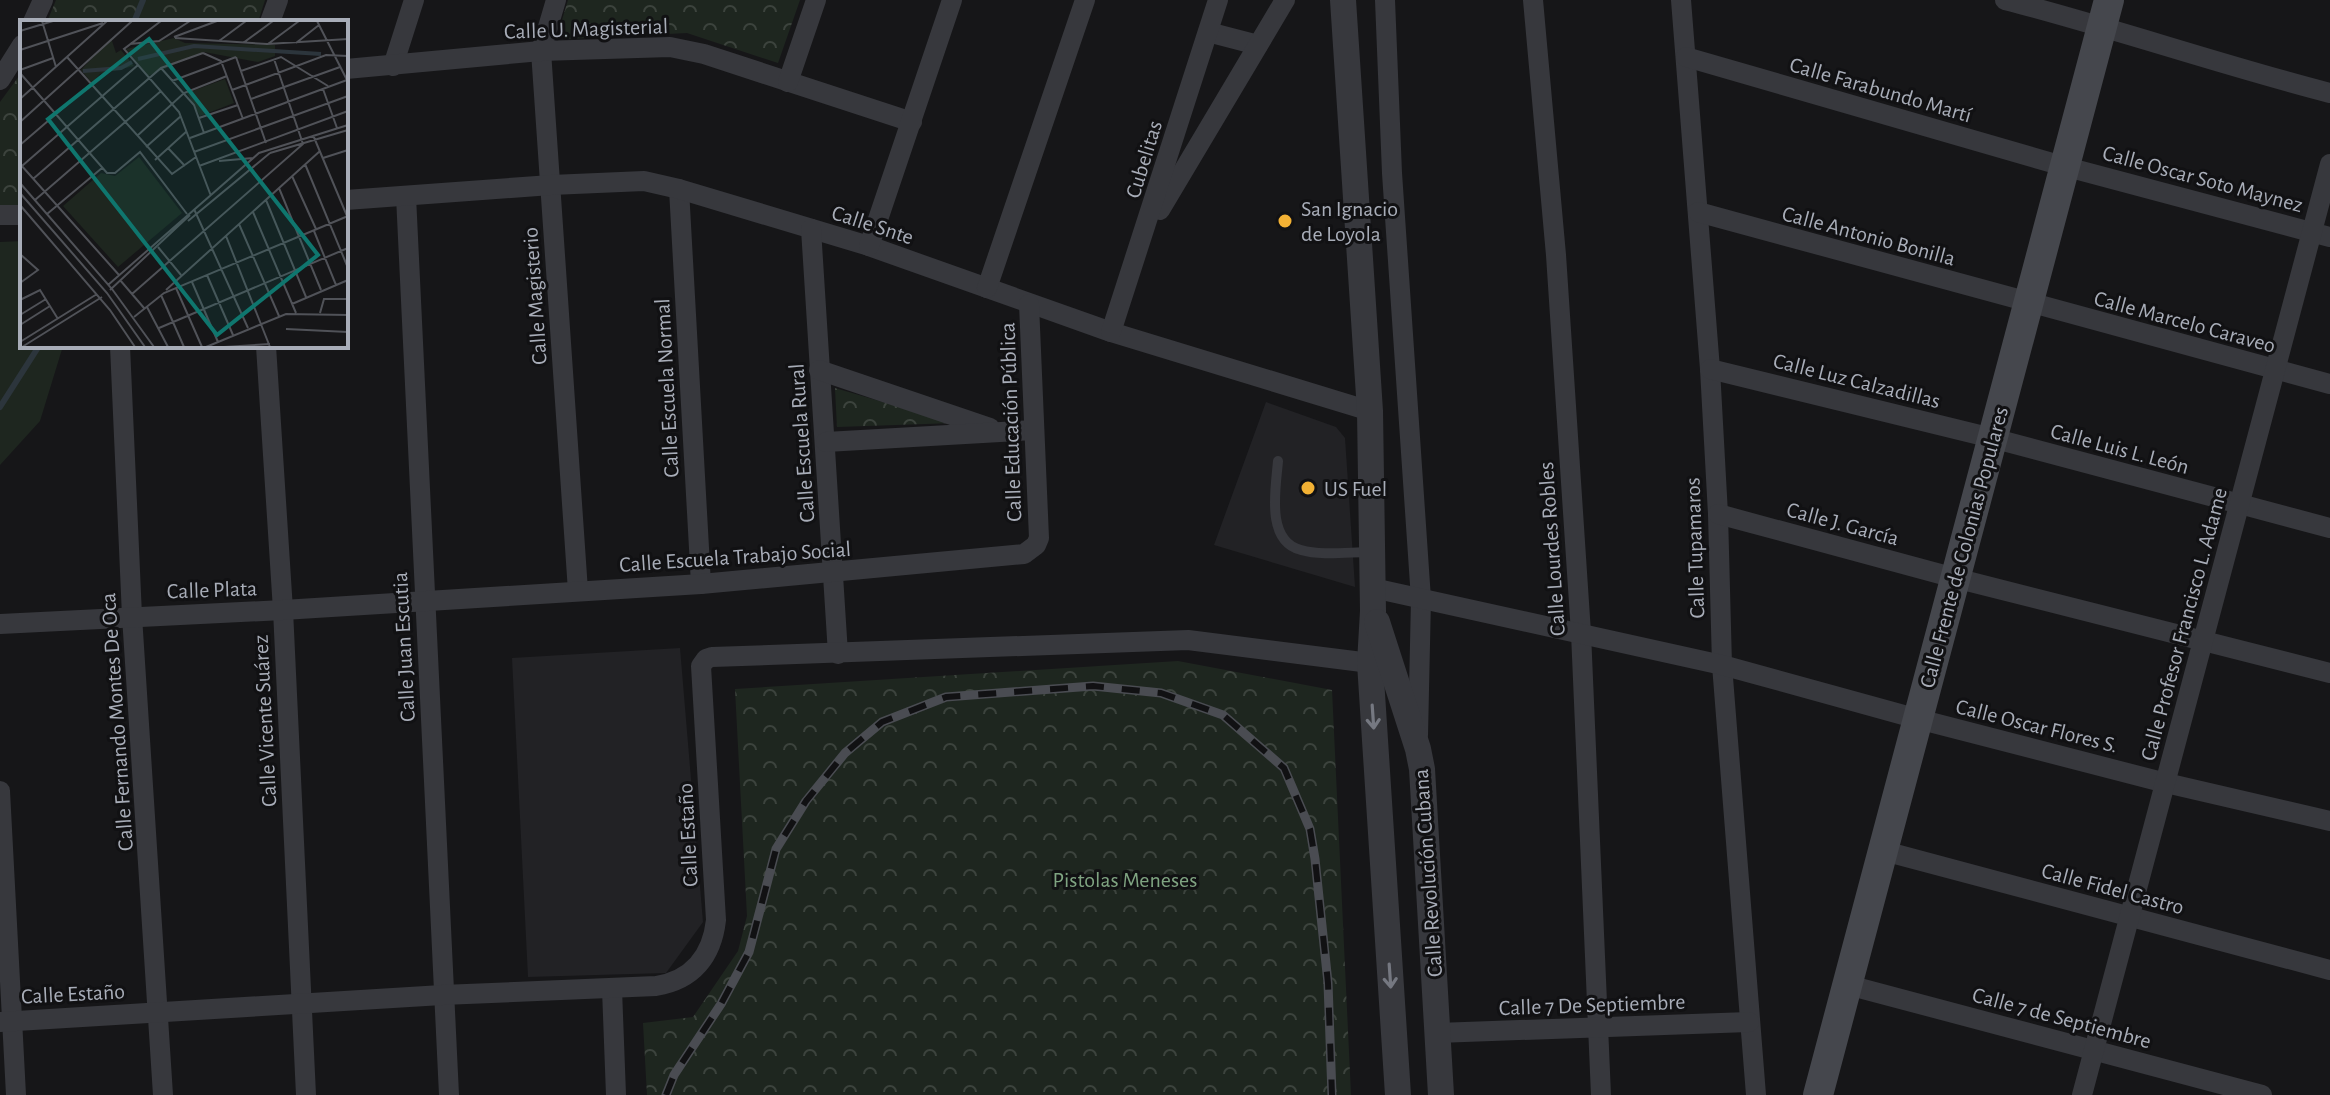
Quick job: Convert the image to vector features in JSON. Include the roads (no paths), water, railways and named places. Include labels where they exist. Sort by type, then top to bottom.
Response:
[{"type":"main road","name":"Calle Frente de Colonias Populares","points":[[1818,1095],[2105,12]]},
{"type":"street","points":[[34,20],[43,0]]},
{"type":"street","points":[[271,20],[278,0]]},
{"type":"street","points":[[393,66],[414,0]]},
{"type":"street","name":"Calle Magisterio","points":[[556,0],[541,51],[578,591]]},
{"type":"street","points":[[788,82],[816,0]]},
{"type":"street","points":[[869,246],[952,0]]},
{"type":"street","points":[[987,288],[1085,0]]},
{"type":"street","name":"Cubelitas","points":[[1111,332],[1218,0]]},
{"type":"street","points":[[1143,238],[1285,0]]},
{"type":"street","name":"Calle Revolución Cubana","points":[[1343,0],[1370,411],[1373,599],[1370,663],[1398,1095]]},
{"type":"street","points":[[1385,0],[1392,173],[1421,599],[1418,749]]},
{"type":"street","name":"Calle Lourdes Robles","points":[[1533,0],[1556,255],[1581,633],[1601,1095]]},
{"type":"street","name":"Calle Tupamaros","points":[[1681,0],[1710,369],[1722,665],[1756,1095]]},
{"type":"street","points":[[2005,0],[2105,12],[2264,76],[2330,93]]},
{"type":"street","points":[[1208,32],[1258,45]]},
{"type":"street","name":"Calle U. Magisterial","points":[[348,69],[541,51],[670,47],[688,50],[912,122]]},
{"type":"street","points":[[0,80],[20,48]]},
{"type":"street","name":"Calle Farabundo Martí","points":[[1686,57],[2063,166]]},
{"type":"street","name":"Calle Profesor Francisco L. Adame","points":[[2082,1095],[2276,370],[2321,235],[2330,164]]},
{"type":"street","name":"Calle Oscar Soto Maynez","points":[[2063,166],[2321,235]]},
{"type":"street","name":"Calle Snte","points":[[348,200],[644,181],[869,246],[1111,332],[1370,411]]},
{"type":"street","name":"Calle Escuela Normal","points":[[679,189],[701,584]]},
{"type":"street","name":"Calle Juan Escutia","points":[[406,196],[449,1095]]},
{"type":"street","name":"Calle Antonio Bonilla","points":[[1698,212],[2027,303]]},
{"type":"street","name":"Calle Escuela Rural","points":[[811,229],[838,654]]},
{"type":"street","name":"Calle Marcelo Caraveo","points":[[2027,303],[2330,384]]},
{"type":"street","name":"Calle Educación Pública","points":[[1029,304],[1039,538]]},
{"type":"street","name":"Calle Fernando Montes De Oca","points":[[120,348],[132,616],[163,1095]]},
{"type":"street","name":"Calle Vicente Suárez","points":[[266,348],[283,610],[306,1095]]},
{"type":"street","name":"Calle Luz Calzadillas","points":[[1710,369],[1992,438]]},
{"type":"street","points":[[819,370],[999,432]]},
{"type":"street","points":[[826,442],[1034,430]]},
{"type":"street","name":"Calle Luis L. León","points":[[1992,438],[2330,528]]},
{"type":"street","name":"Calle J. García","points":[[1718,514],[2330,673]]},
{"type":"street","name":"Calle Escuela Trabajo Social","points":[[426,601],[701,584],[1024,554],[1036,545],[1039,538]]},
{"type":"street","name":"Calle Revolución Cubana","points":[[1373,599],[1422,769],[1441,1095]]},
{"type":"street","name":"Calle Oscar Flores S.","points":[[1373,599],[1421,599],[1722,665],[2166,783],[2330,821]]},
{"type":"street","name":"Calle Plata","points":[[0,624],[426,601]]},
{"type":"street","name":"Calle Estaño","points":[[6,1021],[442,995],[612,989],[656,986],[682,978],[707,955],[716,920],[701,666],[712,657],[1188,640],[1370,663]]},
{"type":"street","points":[[0,791],[6,1021],[16,1095]]},
{"type":"street","name":"Calle Fidel Castro","points":[[1884,851],[2330,970]]},
{"type":"street","name":"Calle 7 de Septiembre","points":[[1848,985],[2262,1095]]},
{"type":"street","points":[[612,989],[616,1095]]},
{"type":"street","name":"Calle 7 De Septiembre","points":[[1437,1033],[1749,1022]]},
{"type":"lane","points":[[1278,461],[1277,521],[1291,546],[1302,551],[1371,552]]},
{"type":"waterway","points":[[135,20],[143,0]]},
{"type":"waterway","points":[[0,407],[38,348]]},
{"type":"railway","points":[[666,1095],[674,1075],[721,1004],[749,952],[776,849],[806,801],[845,753],[882,722],[946,697],[1093,686],[1161,693],[1223,715],[1284,768],[1310,829],[1315,859],[1328,983],[1332,1095]]},
{"type":"place","name":"San Ignacio de Loyola","points":[[1285,221]]},
{"type":"place","name":"US Fuel","points":[[1308,488]]},
{"type":"park label","name":"Pistolas Meneses","points":[[1125,879]]}]
